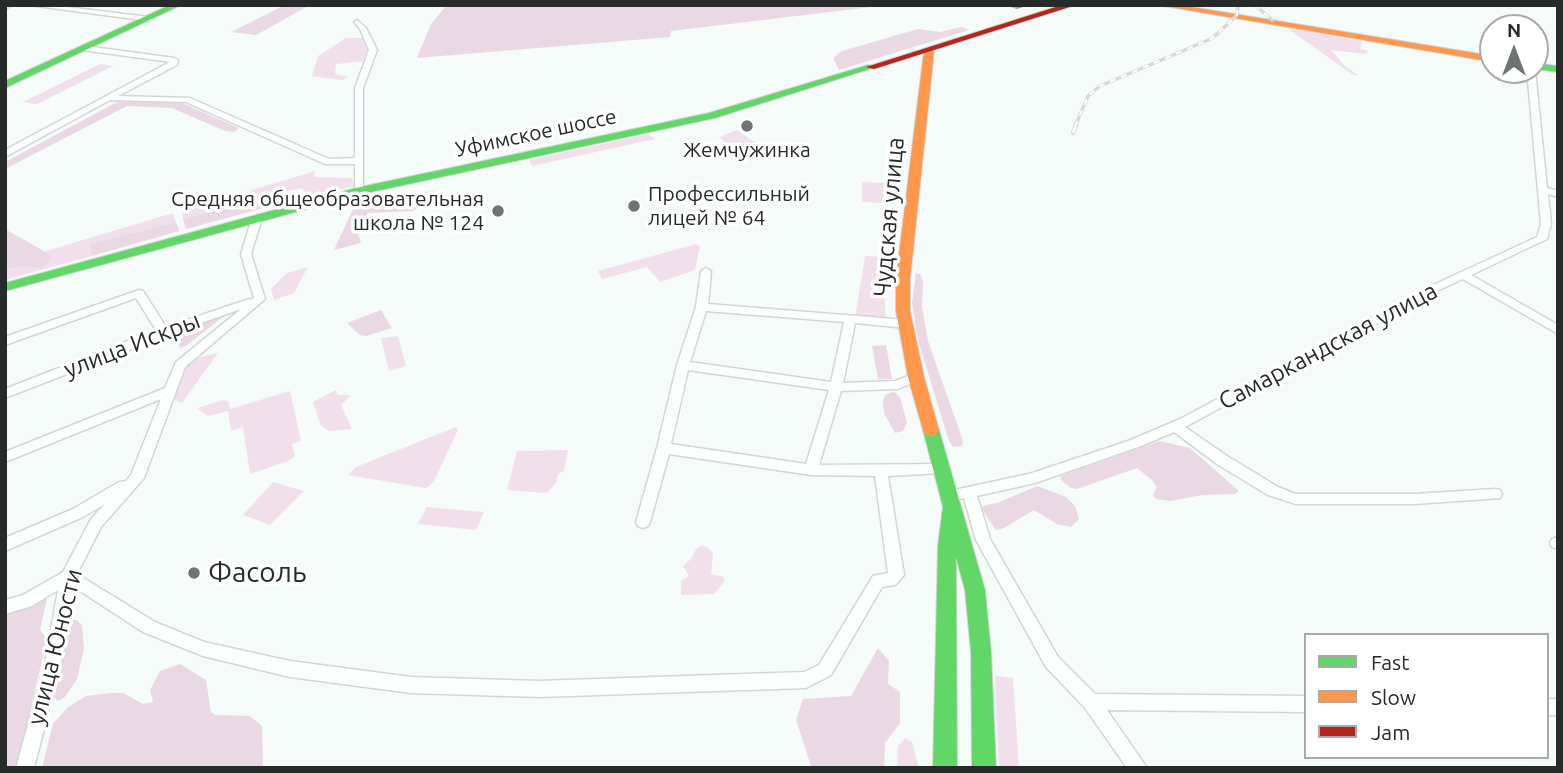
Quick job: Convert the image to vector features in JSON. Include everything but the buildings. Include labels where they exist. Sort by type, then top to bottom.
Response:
[{"type":"main road","points":[[5,85],[177,5]]},
{"type":"main road","name":"Уфимское шоссе","points":[[5,287],[359,191],[711,116],[1072,5]]},
{"type":"main road","points":[[1162,5],[1479,57]]},
{"type":"main road","name":"Чудская улица","points":[[929,51],[903,279],[906,324],[916,377],[975,590],[981,652],[984,768]]},
{"type":"main road","points":[[945,768],[951,498]]},
{"type":"main road","points":[[947,589],[961,583],[975,590]]},
{"type":"street","points":[[32,5],[149,19]]},
{"type":"street","points":[[357,22],[363,28],[373,50],[359,88],[359,191]]},
{"type":"street","points":[[5,154],[174,63],[174,60],[85,48]]},
{"type":"street","name":"Самаркандская улица","points":[[951,498],[1030,479],[1087,461],[1175,426],[1424,293],[1542,239],[1546,224],[1532,84]]},
{"type":"street","points":[[110,98],[187,100],[328,162],[360,161]]},
{"type":"street","points":[[1542,189],[1558,194]]},
{"type":"street","points":[[257,218],[246,254],[260,299]]},
{"type":"street","points":[[643,522],[702,307],[706,271]]},
{"type":"street","points":[[1465,276],[1558,330]]},
{"type":"street","points":[[5,341],[139,293],[163,332]]},
{"type":"street","name":"улица Искры","points":[[5,394],[163,332],[260,299]]},
{"type":"street","name":"улица Юности","points":[[25,768],[53,663],[68,576],[96,523],[137,478],[180,365],[260,299]]},
{"type":"street","points":[[702,307],[906,324]]},
{"type":"street","points":[[811,470],[836,387],[850,321]]},
{"type":"street","points":[[684,365],[836,387],[897,385],[916,377]]},
{"type":"street","points":[[5,457],[169,391]]},
{"type":"street","points":[[1175,426],[1222,460],[1273,491],[1296,499],[1415,499],[1495,494]]},
{"type":"street","points":[[664,448],[811,470],[941,468]]},
{"type":"street","points":[[5,607],[27,601],[68,576],[135,619],[191,645],[269,665],[368,681],[445,688],[539,689],[806,680],[825,670],[877,581],[890,580],[896,575],[881,471]]},
{"type":"street","points":[[5,545],[78,513],[137,478]]},
{"type":"street","points":[[969,492],[984,540],[1052,662],[1091,702],[1138,768]]},
{"type":"street","points":[[1091,702],[1304,704]]},
{"type":"shaded area","points":[[285,5],[310,5],[256,35],[231,32]]},
{"type":"shaded area","points":[[447,5],[888,5],[671,31],[670,37],[417,58],[431,24]]},
{"type":"shaded area","points":[[962,27],[969,30],[839,70],[834,60],[842,51],[918,29],[940,32]]},
{"type":"shaded area","points":[[1287,28],[1362,41],[1360,49],[1368,51],[1366,54],[1331,50],[1347,68],[1358,75],[1353,75]]},
{"type":"shaded area","points":[[346,38],[362,38],[368,47],[363,61],[336,64],[335,74],[349,77],[342,80],[312,76],[318,56]]},
{"type":"shaded area","points":[[100,64],[113,66],[37,104],[23,102]]},
{"type":"shaded area","points":[[119,101],[182,103],[239,128],[234,132],[225,131],[172,108],[127,106],[5,169],[5,162]]},
{"type":"shaded area","points":[[737,130],[766,148],[741,157],[719,137]]},
{"type":"shaded area","points":[[648,134],[655,139],[532,166],[529,160]]},
{"type":"shaded area","points":[[315,171],[314,177],[352,178],[355,186],[308,197],[302,188],[283,192],[288,201],[267,207],[263,198],[183,219],[182,211]]},
{"type":"shaded area","points":[[888,178],[894,178],[890,203],[862,202],[862,182],[886,183]]},
{"type":"shaded area","points":[[435,190],[436,196],[413,211],[368,213],[357,229],[361,243],[334,250],[354,207]]},
{"type":"shaded area","points":[[263,198],[267,207],[186,229],[183,219]]},
{"type":"shaded area","points":[[173,213],[176,222],[91,244],[92,256],[5,280],[7,269],[27,266],[49,254],[43,252]]},
{"type":"shaded area","points":[[176,222],[179,231],[92,256],[90,244]]},
{"type":"shaded area","points":[[5,229],[49,254],[51,260],[40,268],[27,266],[7,269]]},
{"type":"shaded area","points":[[696,244],[700,246],[695,270],[660,282],[647,267],[602,279],[598,271]]},
{"type":"shaded area","points":[[865,256],[884,257],[886,261],[882,264],[886,320],[855,318]]},
{"type":"shaded area","points":[[308,267],[294,293],[274,300],[271,289],[287,273]]},
{"type":"shaded area","points":[[916,273],[920,274],[923,281],[922,307],[928,341],[963,441],[962,446],[953,447],[949,441],[918,340],[912,303]]},
{"type":"shaded area","points":[[381,310],[392,328],[366,336],[360,335],[347,323]]},
{"type":"shaded area","points":[[227,314],[181,348],[173,337]]},
{"type":"shaded area","points":[[398,336],[406,366],[389,371],[381,338]]},
{"type":"shaded area","points":[[886,345],[892,379],[878,379],[872,346]]},
{"type":"shaded area","points":[[218,353],[182,403],[170,398],[182,370],[192,359]]},
{"type":"shaded area","points":[[336,390],[338,395],[351,395],[341,405],[352,429],[329,431],[321,426],[313,402]]},
{"type":"shaded area","points":[[290,391],[301,441],[292,444],[295,456],[250,474],[243,427],[231,431],[228,411],[208,416],[197,408],[223,400],[228,401],[230,409]]},
{"type":"shaded area","points":[[894,392],[900,397],[907,423],[903,431],[895,433],[884,413],[883,400],[886,394]]},
{"type":"shaded area","points":[[456,427],[458,430],[433,483],[426,488],[348,475],[356,467]]},
{"type":"shaded area","points":[[1160,441],[1190,448],[1239,491],[1235,494],[1202,495],[1171,501],[1156,499],[1153,495],[1157,487],[1137,468],[1077,489],[1071,488],[1060,476]]},
{"type":"shaded area","points":[[568,450],[564,471],[558,474],[556,483],[547,493],[507,490],[517,451]]},
{"type":"shaded area","points":[[273,482],[304,491],[270,525],[243,515]]},
{"type":"shaded area","points":[[1037,486],[1066,497],[1075,506],[1079,519],[1071,527],[1057,524],[1034,510],[996,530],[982,510],[983,506],[1000,502]]},
{"type":"shaded area","points":[[427,507],[484,512],[476,530],[418,524]]},
{"type":"shaded area","points":[[701,546],[707,547],[713,553],[711,574],[724,577],[724,582],[714,594],[681,595],[681,581],[689,576],[683,566]]},
{"type":"shaded area","points":[[48,594],[40,630],[47,639],[17,768],[5,768],[5,611]]},
{"type":"shaded area","points":[[71,620],[77,620],[82,625],[84,649],[77,679],[65,697],[58,701],[54,697],[66,626]]},
{"type":"shaded area","points":[[878,648],[889,661],[888,684],[900,692],[900,723],[885,743],[884,768],[806,768],[811,766],[796,720],[803,699],[851,696]]},
{"type":"shaded area","points":[[180,664],[206,680],[211,712],[215,715],[250,716],[262,726],[263,768],[42,768],[53,724],[67,708],[86,696],[110,693],[123,693],[143,704],[153,702],[150,690],[160,671]]},
{"type":"shaded area","points":[[995,676],[1013,678],[1019,768],[999,768]]},
{"type":"shaded area","points":[[905,738],[912,742],[919,768],[897,768],[898,746]]},
{"type":"railway","points":[[1075,127],[1088,96],[1100,86],[1213,38],[1237,15],[1238,5]]},
{"type":"railway","points":[[1255,5],[1272,20]]},
{"type":"railway","points":[[1073,133],[1076,125]]},
{"type":"traffic: fast","points":[[5,85],[177,5]]},
{"type":"traffic: fast","points":[[5,287],[360,191],[711,116],[871,67]]},
{"type":"traffic: fast","points":[[1549,68],[1558,69]]},
{"type":"traffic: fast","points":[[931,430],[975,590],[981,652],[984,768]]},
{"type":"traffic: fast","points":[[945,768],[947,545],[951,510]]},
{"type":"traffic: slow","points":[[1162,5],[1479,57]]},
{"type":"traffic: slow","points":[[929,51],[903,279],[903,311],[916,377],[931,430]]},
{"type":"traffic: jam","points":[[871,67],[1072,5]]},
{"type":"place","name":"Жемчужинка","points":[[747,126]]},
{"type":"place","name":"Профессильный лицей № 64","points":[[634,206]]},
{"type":"place","name":"Средняя общеобразовательная школа № 124","points":[[498,211]]},
{"type":"place","name":"Фасоль","points":[[194,573]]}]
